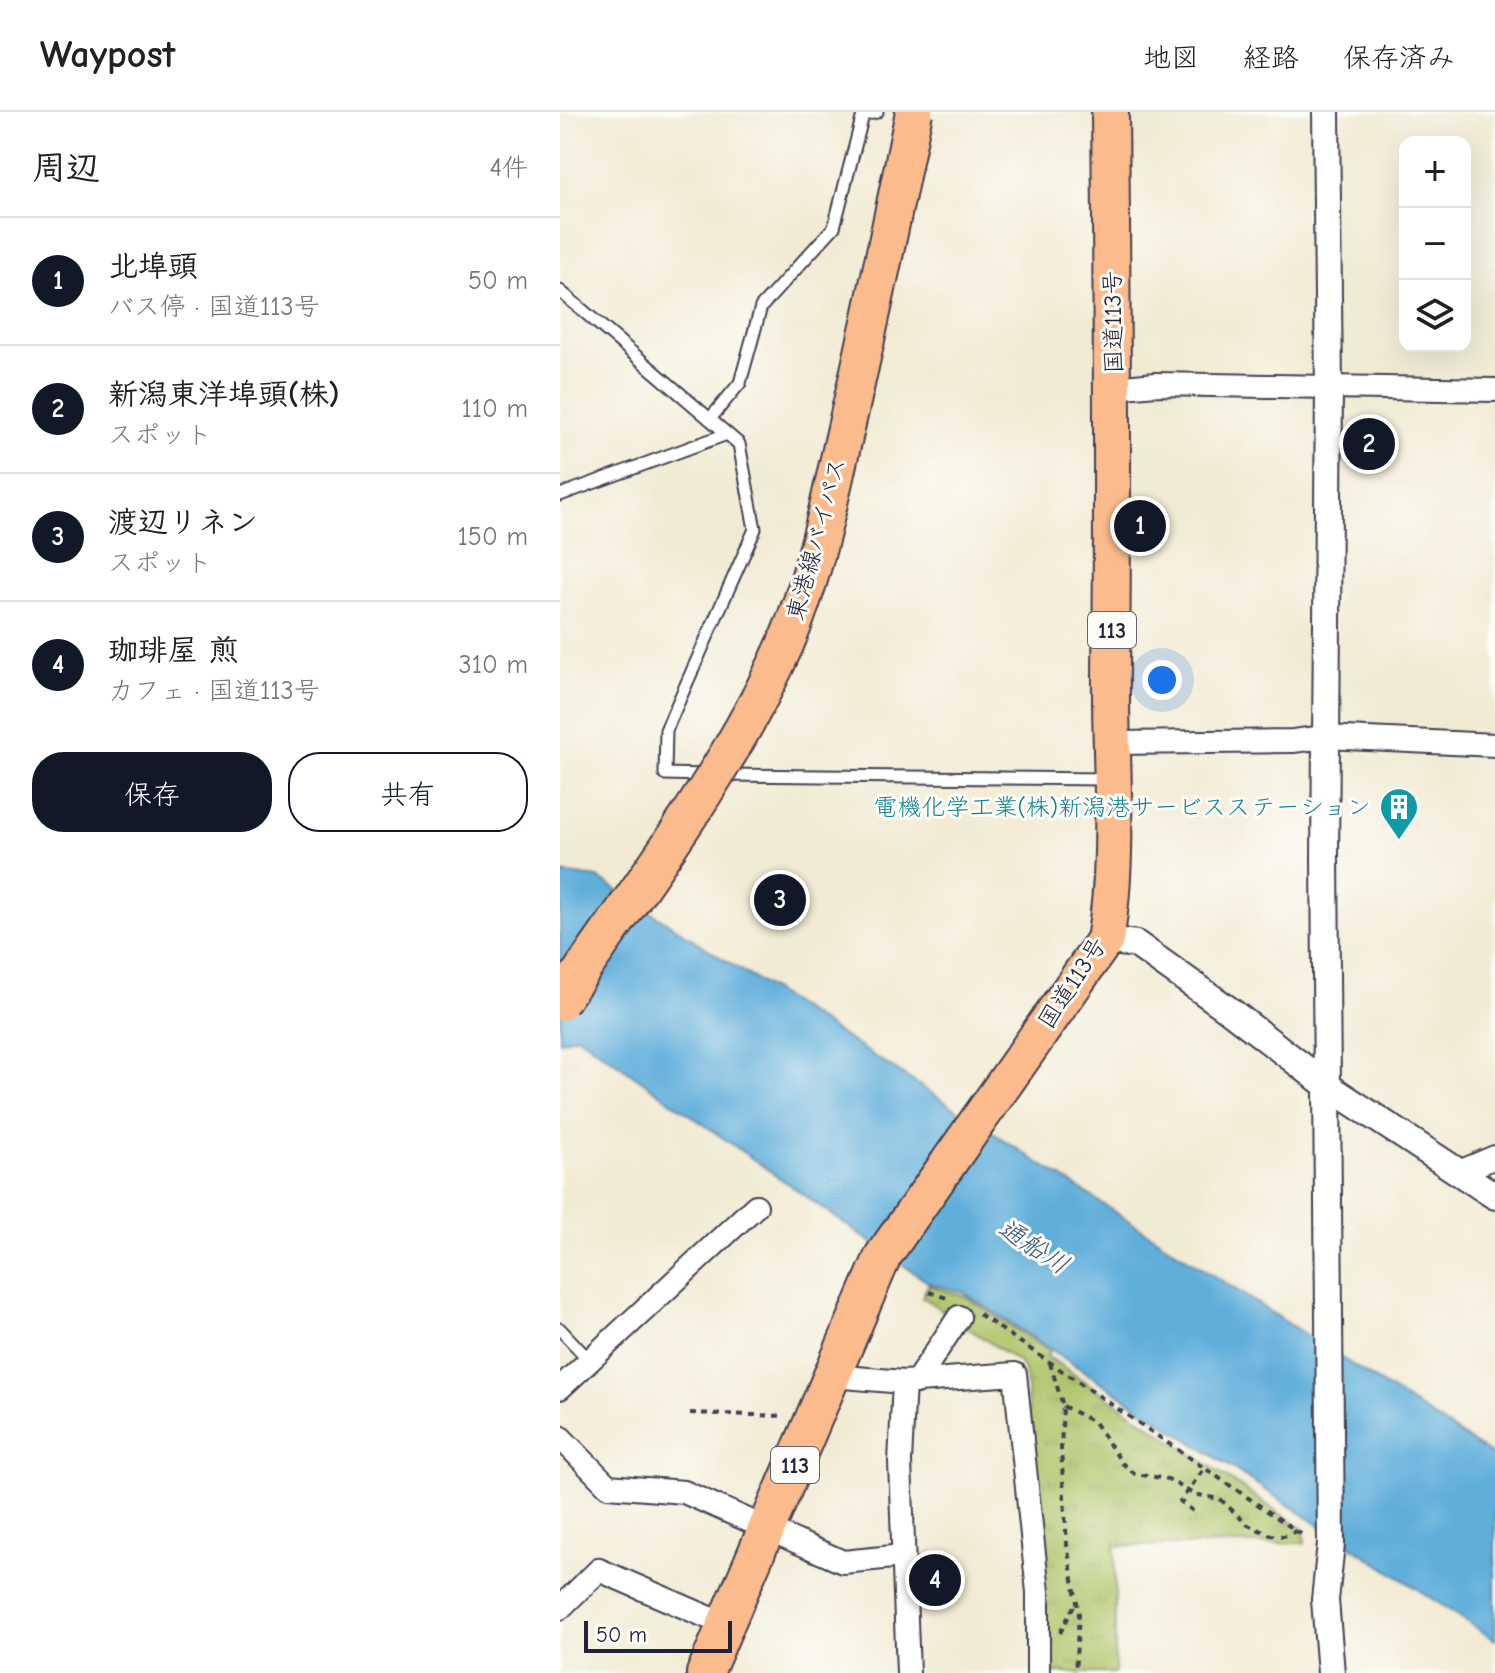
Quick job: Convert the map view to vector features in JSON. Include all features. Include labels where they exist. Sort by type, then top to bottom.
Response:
[{"type":"highway","name":"東港線バイパス","points":[[560,961],[670,804],[724,720],[783,602],[798,559],[863,286],[897,112]]},
{"type":"highway","name":"東港線バイパス","points":[[560,1002],[743,731],[802,604],[877,292],[914,112]]},
{"type":"highway","name":"国道113号","points":[[705,1673],[883,1256],[1105,940],[1113,897],[1110,112]]},
{"type":"street","points":[[1326,112],[1329,388],[1325,737],[1331,1544],[1325,1600],[1331,1673]]},
{"type":"street","points":[[1113,388],[1156,384],[1495,390]]},
{"type":"street","points":[[1111,743],[1293,741],[1325,737],[1495,745]]},
{"type":"street","points":[[1105,940],[1136,944],[1329,1087],[1495,1196]]},
{"type":"street","points":[[1457,1173],[1495,1157]]},
{"type":"street","points":[[560,1388],[756,1206]]},
{"type":"street","points":[[908,1673],[900,1462],[910,1382],[963,1310]]},
{"type":"street","points":[[832,1376],[910,1382],[1015,1374],[1038,1592],[1038,1673]]},
{"type":"street","points":[[560,1437],[608,1486],[684,1492],[843,1562],[903,1556]]},
{"type":"street","points":[[560,1608],[599,1570],[726,1625]]},
{"type":"lane","points":[[710,419],[740,383],[761,307],[834,227],[863,115],[877,112]]},
{"type":"lane","points":[[560,291],[739,444],[755,529],[666,730],[665,774],[1111,779]]},
{"type":"lane","points":[[560,495],[727,434]]},
{"type":"lane","points":[[560,1329],[589,1360]]},
{"type":"path","points":[[929,1292],[1049,1362],[1304,1536]]},
{"type":"path","points":[[1049,1362],[1063,1406],[1061,1449],[1067,1545],[1079,1614],[1075,1673]]},
{"type":"path","points":[[1063,1406],[1094,1422],[1122,1463],[1135,1474],[1168,1479],[1206,1498],[1220,1499],[1248,1525],[1271,1535],[1284,1536],[1297,1531]]},
{"type":"path","points":[[690,1413],[815,1417]]},
{"type":"path","points":[[1193,1511],[1180,1501],[1205,1468]]},
{"type":"path","points":[[1058,1644],[1060,1630],[1077,1600]]},
{"type":"green space","points":[[928,1285],[967,1297],[1049,1351],[1047,1356],[1303,1529],[1305,1543],[1115,1546],[1115,1673],[1046,1673],[1026,1375],[1020,1363],[922,1297]]},
{"type":"water","name":"通船川","points":[[560,873],[598,878],[1495,1457],[1495,1640],[963,1292],[929,1283],[578,1036],[560,1041]]},
{"type":"place","name":"新潟東洋埠頭(株)","points":[[1369,444]]},
{"type":"place","name":"北埠頭","points":[[1140,526]]},
{"type":"place","name":"電機化学工業(株)新潟港サービスステーション","points":[[1399,841]]},
{"type":"place","name":"渡辺リネン","points":[[780,900]]},
{"type":"place","name":"珈琲屋 煎","points":[[935,1580]]}]
